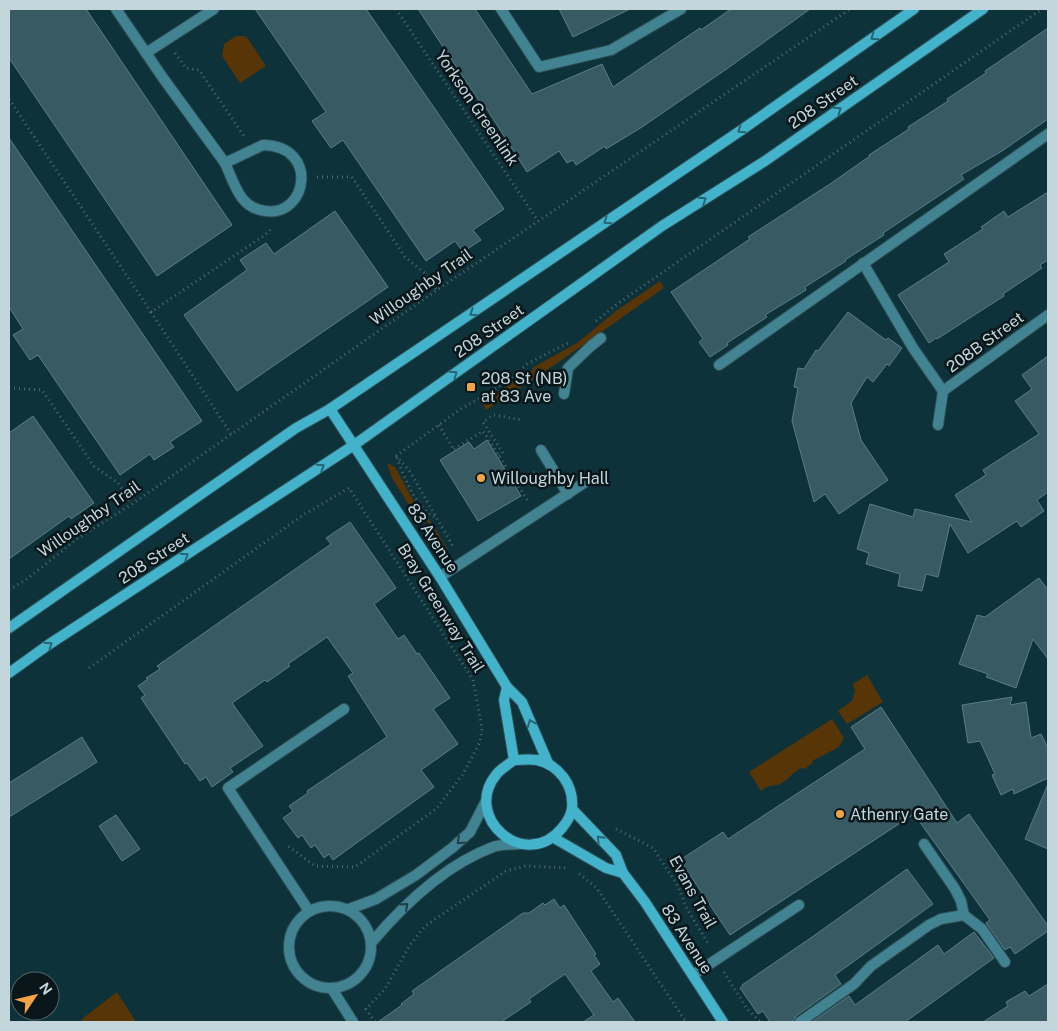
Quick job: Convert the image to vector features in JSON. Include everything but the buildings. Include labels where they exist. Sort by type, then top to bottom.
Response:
[{"type":"main road","name":"208 Street","points":[[9,628],[296,428],[330,410],[743,129],[914,9]]},
{"type":"main road","name":"208 Street","points":[[9,673],[48,645],[354,445],[662,226],[765,161],[983,9]]},
{"type":"main road","name":"83 Avenue","points":[[330,410],[440,577],[507,687],[522,702],[548,763]]},
{"type":"main road","points":[[507,687],[504,700],[514,760]]},
{"type":"main road","points":[[514,760],[534,760],[548,763],[559,771],[567,782],[572,795],[572,809],[567,822],[554,838],[534,845],[520,844],[506,838],[488,816],[486,801],[489,787],[496,774],[514,760]]},
{"type":"main road","name":"83 Avenue","points":[[572,809],[616,855],[624,873],[723,1022]]},
{"type":"main road","points":[[554,838],[606,868],[624,873]]},
{"type":"street","points":[[116,9],[146,54],[225,163],[242,197],[249,205],[259,210],[270,212],[280,210],[290,204],[297,196],[301,186],[302,176],[299,165],[293,156],[284,149],[263,145],[225,163]]},
{"type":"street","points":[[146,54],[214,9]]},
{"type":"street","points":[[501,9],[539,67],[611,50],[681,9]]},
{"type":"street","points":[[719,365],[1048,134]]},
{"type":"street","points":[[863,263],[913,348],[943,391]]},
{"type":"street","name":"208B Street","points":[[938,425],[943,391],[1048,315]]},
{"type":"street","points":[[564,394],[568,368],[601,338]]},
{"type":"street","points":[[541,450],[568,494]]},
{"type":"street","points":[[440,577],[590,479]]},
{"type":"street","points":[[309,911],[228,788],[344,709]]},
{"type":"street","points":[[349,909],[376,899],[416,876],[452,848],[470,832],[486,801]]},
{"type":"street","points":[[372,942],[395,915],[423,890],[456,866],[494,846],[520,844]]},
{"type":"street","points":[[924,844],[955,889],[964,914],[982,929],[1005,962]]},
{"type":"street","points":[[336,905],[349,909],[360,917],[368,928],[372,942],[371,956],[366,968],[357,979],[346,986],[332,989],[318,987],[296,971],[290,958],[289,945],[292,931],[299,920],[309,911],[322,906],[336,905]]},
{"type":"street","points":[[693,975],[799,905]]},
{"type":"street","points":[[800,1022],[854,984],[871,966],[928,925],[941,919],[964,914]]},
{"type":"street","points":[[332,989],[353,1022]]},
{"type":"path","name":"Yorkson Greenlink","points":[[396,9],[538,221]]},
{"type":"path","name":"Willoughby Trail","points":[[9,590],[27,579],[77,539],[132,504],[437,290],[850,9]]},
{"type":"path","points":[[591,326],[620,302],[1042,9]]},
{"type":"path","points":[[166,40],[186,68],[199,70],[246,137]]},
{"type":"path","points":[[9,99],[232,434]]},
{"type":"path","points":[[317,171],[318,177]]},
{"type":"path","points":[[302,176],[352,177],[405,257],[427,275],[437,290]]},
{"type":"path","points":[[151,312],[265,235],[274,226]]},
{"type":"path","points":[[396,456],[462,408],[507,381],[528,364],[576,339]]},
{"type":"path","points":[[9,388],[42,390],[94,466],[118,483],[132,504]]},
{"type":"path","points":[[499,456],[503,453],[483,422],[493,415],[522,420]]},
{"type":"path","points":[[439,425],[454,450],[483,431],[530,504]]},
{"type":"path","points":[[396,456],[412,494],[428,513],[435,517]]},
{"type":"path","points":[[396,456],[409,470],[462,562]]},
{"type":"path","points":[[517,484],[539,470]]},
{"type":"path","name":"Bray Greenway Trail","points":[[90,668],[303,515],[349,488],[473,680],[482,728],[480,742],[463,774],[436,809],[354,867],[315,866],[290,848],[284,841]]},
{"type":"path","name":"Evans Trail","points":[[614,828],[653,848],[678,886],[686,908],[711,949]]},
{"type":"path","points":[[366,1009],[385,989],[410,944],[425,926],[506,871],[526,866],[570,868]]},
{"type":"path","points":[[577,872],[596,887],[686,1022]]},
{"type":"path","points":[[725,974],[747,1009],[760,1022]]},
{"type":"shaded area","points":[[236,36],[245,36],[248,39],[266,66],[240,83],[222,56],[224,44]]},
{"type":"shaded area","points":[[660,281],[664,288],[554,366],[486,410],[482,402],[526,371],[527,373],[533,370],[532,368],[577,343],[616,311]]},
{"type":"shaded area","points":[[387,463],[395,467],[413,500],[431,522],[448,550],[440,555],[433,543],[438,539],[427,521],[421,524],[392,478]]},
{"type":"shaded area","points":[[867,675],[883,702],[847,724],[838,711],[852,701],[855,691],[853,684]]},
{"type":"shaded area","points":[[832,719],[844,738],[839,747],[812,761],[813,763],[804,769],[801,768],[780,784],[770,786],[761,791],[749,772]]},
{"type":"shaded area","points":[[117,992],[136,1022],[81,1022],[82,1019]]},
{"type":"place","name":"208 St (NB) at 83 Ave","points":[[471,387]]},
{"type":"place","name":"Willoughby Hall","points":[[481,478]]},
{"type":"place","name":"Athenry Gate","points":[[840,814]]}]
